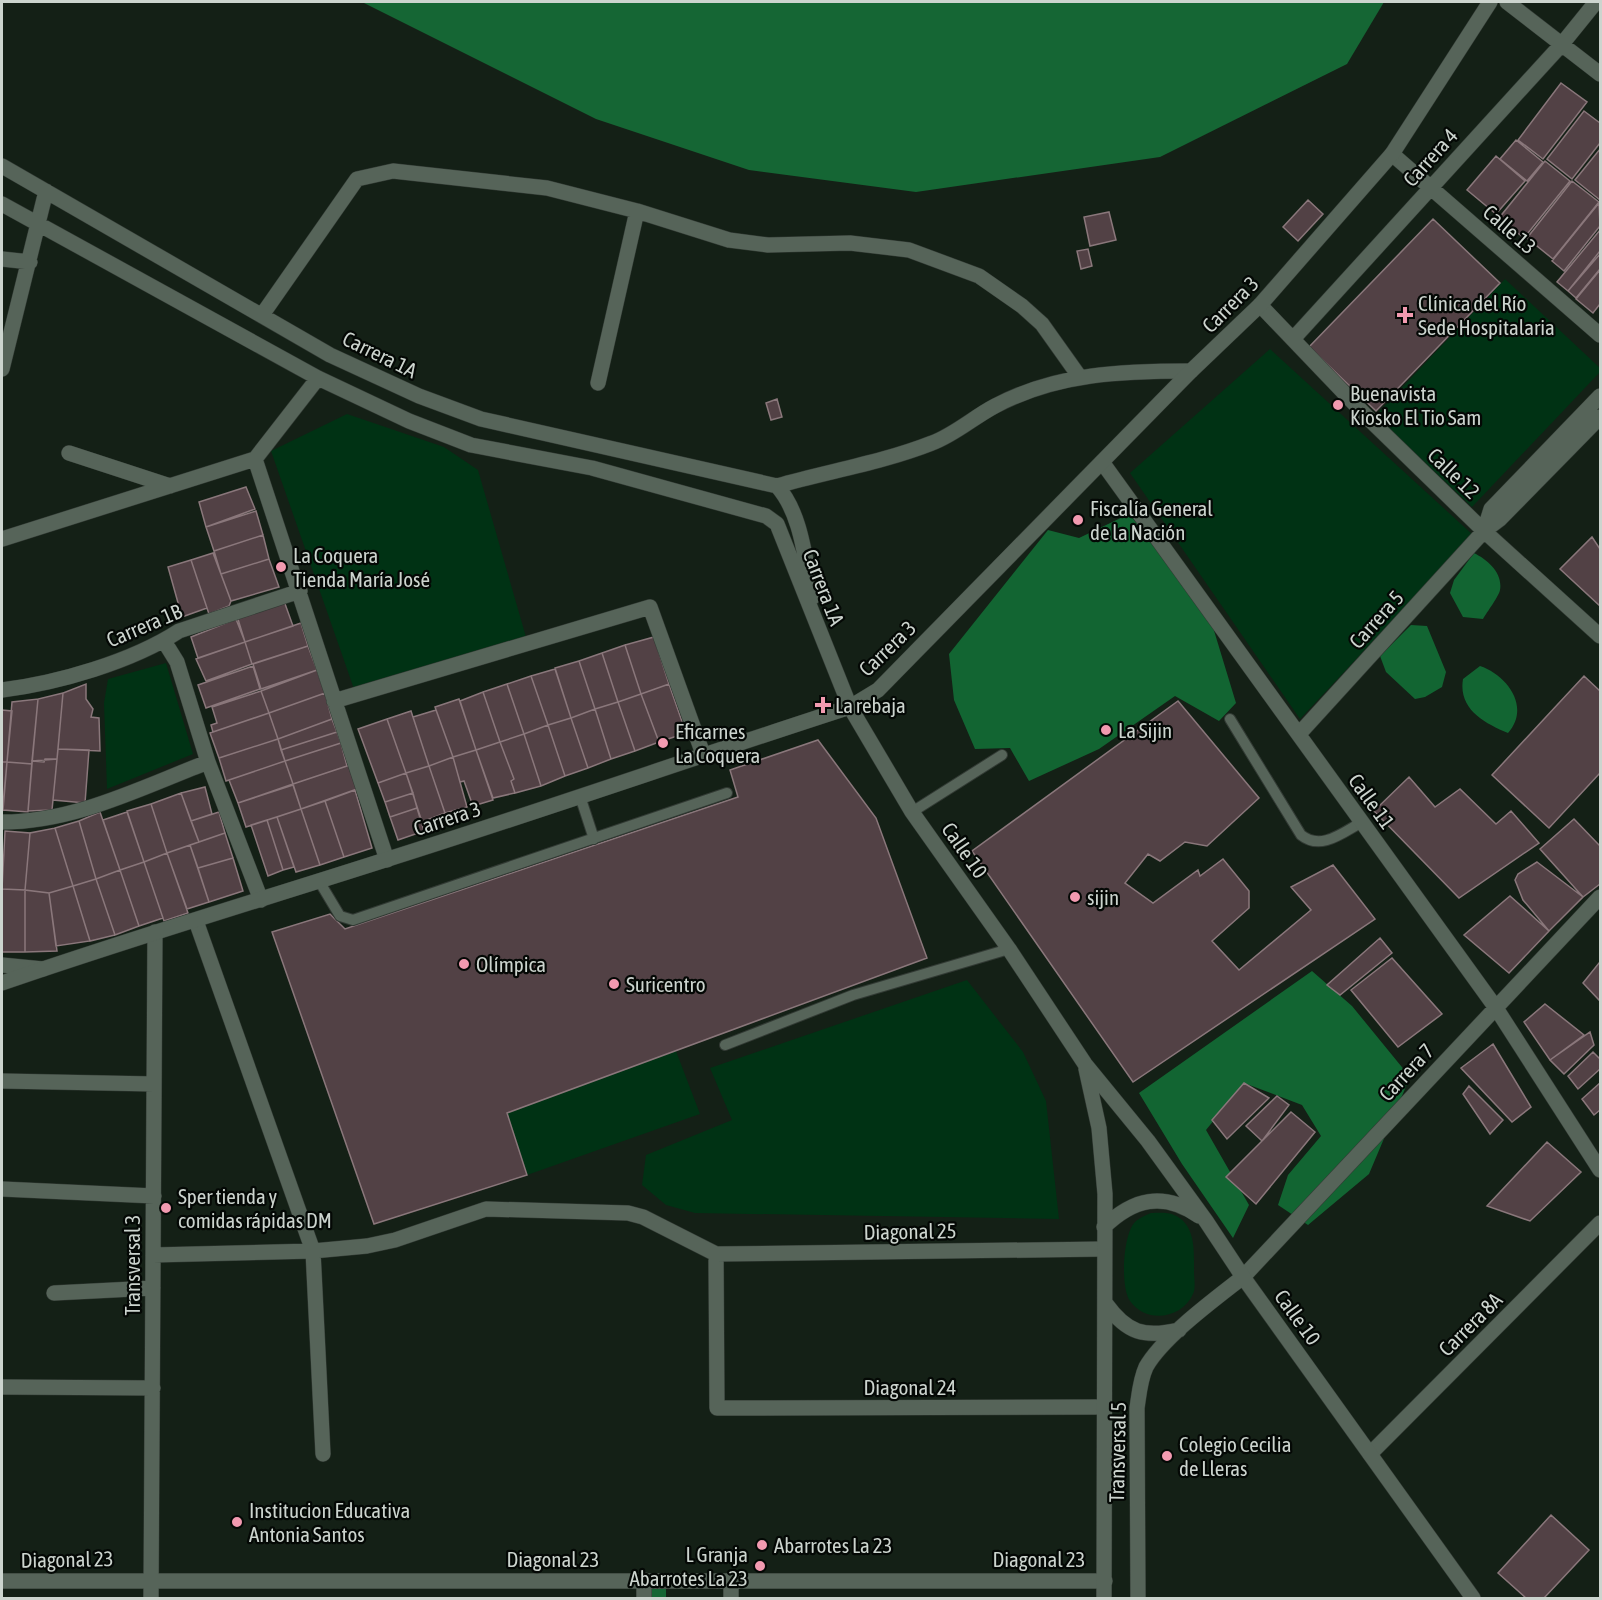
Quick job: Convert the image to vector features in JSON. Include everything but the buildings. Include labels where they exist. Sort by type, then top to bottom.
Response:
[{"type":"street","name":"Carrera 3","points":[[2,983],[155,932],[387,860],[850,707],[878,690],[1191,371],[1260,305],[1392,154],[1490,2]]},
{"type":"street","points":[[1507,2],[1600,74]]},
{"type":"street","name":"Carrera 4","points":[[1293,339],[1562,44],[1596,2]]},
{"type":"street","name":"Calle 13","points":[[1392,154],[1600,335]]},
{"type":"street","name":"Carrera 1A","points":[[2,166],[330,355],[419,396],[481,419],[600,444],[777,486],[821,474],[873,464],[935,442],[996,405],[1079,376],[1121,371],[1191,371]]},
{"type":"street","points":[[262,315],[357,179],[393,171],[547,188],[637,211],[729,240],[768,245],[850,243],[909,250],[979,276],[1022,306],[1042,324],[1079,376]]},
{"type":"street","points":[[2,369],[46,191]]},
{"type":"street","name":"Carrera 1A","points":[[2,204],[318,378],[409,421],[471,445],[592,468],[766,516],[777,524],[826,652]]},
{"type":"street","points":[[598,383],[637,211]]},
{"type":"street","points":[[2,259],[30,262]]},
{"type":"street","name":"Calle 12","points":[[1260,305],[1371,422],[1484,531],[1600,636]]},
{"type":"street","points":[[2,539],[255,459],[318,378]]},
{"type":"street","name":"Carrera 5","points":[[1484,531],[1491,509],[1600,396]]},
{"type":"street","name":"Carrera 5","points":[[1299,734],[1484,531],[1500,519],[1600,417]]},
{"type":"street","points":[[69,453],[170,486]]},
{"type":"street","points":[[255,459],[387,860]]},
{"type":"street","name":"Calle 11","points":[[1102,462],[1496,1008],[1600,1170]]},
{"type":"street","name":"Carrera 1A","points":[[777,486],[787,497],[794,515],[826,652]]},
{"type":"street","name":"Carrera 1B","points":[[2,690],[36,686],[109,663],[164,641],[179,631],[300,591]]},
{"type":"street","points":[[334,701],[650,607],[703,754]]},
{"type":"street","points":[[164,641],[177,662],[208,762],[261,900]]},
{"type":"street","name":"Calle 10","points":[[826,652],[850,707],[912,812],[1009,949],[1085,1064],[1148,1141],[1473,1599]]},
{"type":"street","points":[[2,822],[34,822],[73,814],[208,762]]},
{"type":"street","name":"Carrera 7","points":[[1243,1277],[1600,897]]},
{"type":"street","points":[[196,921],[313,1251],[323,1454]]},
{"type":"street","name":"Transversal 3","points":[[151,1599],[155,932]]},
{"type":"street","points":[[2,965],[43,969]]},
{"type":"street","name":"Calle 10","points":[[1085,1064],[1099,1128],[1104,1183],[1106,1304]]},
{"type":"street","points":[[2,1081],[154,1084]]},
{"type":"street","points":[[2,1189],[154,1196]]},
{"type":"street","points":[[1104,1227],[1121,1211],[1142,1202],[1165,1201],[1187,1208],[1206,1221]]},
{"type":"street","points":[[153,1256],[313,1251],[367,1246],[395,1240],[486,1209],[628,1213],[643,1217],[716,1254]]},
{"type":"street","name":"Carrera 8A","points":[[1370,1454],[1600,1223]]},
{"type":"street","name":"Diagonal 25","points":[[716,1254],[1104,1249]]},
{"type":"street","name":"Diagonal 24","points":[[716,1254],[717,1408],[1103,1407]]},
{"type":"street","name":"Transversal 5","points":[[1138,1599],[1137,1408],[1140,1386],[1147,1366],[1179,1330],[1243,1277]]},
{"type":"street","points":[[54,1293],[153,1288]]},
{"type":"street","points":[[1106,1304],[1118,1321],[1137,1332],[1158,1335],[1179,1330]]},
{"type":"street","name":"Transversal 5","points":[[1104,1599],[1103,1407],[1106,1304]]},
{"type":"street","points":[[2,1387],[153,1388]]},
{"type":"street","points":[[644,1580],[644,1599]]},
{"type":"street","points":[[731,1580],[731,1599]]},
{"type":"street","name":"Diagonal 23","points":[[2,1581],[1104,1581]]},
{"type":"lane","points":[[1230,719],[1301,835],[1310,841],[1321,843],[1362,822]]},
{"type":"lane","points":[[912,812],[1002,755]]},
{"type":"lane","points":[[319,881],[340,916],[353,920],[727,794]]},
{"type":"lane","points":[[580,795],[594,839]]},
{"type":"lane","points":[[725,1045],[853,995],[1009,949]]},
{"type":"shaded area","points":[[362,2],[1384,2],[1347,64],[1160,157],[916,192],[749,170],[596,119]]},
{"type":"shaded area","points":[[1505,279],[1600,368],[1600,372],[1472,507],[1375,416]]},
{"type":"shaded area","points":[[1270,349],[1473,535],[1300,719],[1130,473]]},
{"type":"shaded area","points":[[347,414],[444,447],[478,470],[526,637],[354,689],[271,451]]},
{"type":"shaded area","points":[[1129,514],[1153,542],[1212,624],[1236,703],[1219,721],[1175,696],[1099,749],[1029,781],[1010,748],[975,749],[954,700],[949,654],[1048,530],[1079,538]]},
{"type":"shaded area","points":[[1474,553],[1493,568],[1500,584],[1500,590],[1483,619],[1463,617],[1450,593],[1454,580]]},
{"type":"shaded area","points":[[1411,625],[1427,626],[1446,672],[1442,687],[1425,697],[1415,699],[1386,672],[1380,656]]},
{"type":"shaded area","points":[[166,663],[193,754],[107,789],[104,703],[108,679]]},
{"type":"shaded area","points":[[1480,666],[1499,677],[1513,693],[1517,713],[1515,723],[1508,733],[1490,725],[1475,714],[1465,699],[1463,679]]},
{"type":"shaded area","points":[[1312,971],[1352,1006],[1410,1077],[1369,1174],[1308,1225],[1278,1205],[1288,1175],[1321,1136],[1302,1105],[1244,1083],[1206,1130],[1249,1205],[1233,1238],[1182,1164],[1139,1093]]},
{"type":"shaded area","points":[[967,980],[1023,1052],[1046,1101],[1059,1219],[695,1213],[666,1205],[642,1185],[646,1155],[732,1120],[710,1068]]},
{"type":"shaded area","points":[[676,1051],[700,1114],[527,1175],[507,1113]]},
{"type":"shaded area","points":[[1151,1213],[1169,1213],[1181,1219],[1190,1231],[1193,1247],[1195,1286],[1193,1294],[1181,1309],[1163,1315],[1145,1313],[1137,1308],[1130,1301],[1125,1284],[1124,1261],[1131,1228],[1137,1221]]},
{"type":"waterway","points":[[655,1584],[655,1598]]},
{"type":"place","name":"Clínica del Río Sede Hospitalaria","points":[[1405,315]]},
{"type":"place","name":"Buenavista Kiosko El Tio Sam","points":[[1338,405]]},
{"type":"place","name":"Fiscalía General de la Nación","points":[[1078,520]]},
{"type":"place","name":"La Coquera Tienda María José","points":[[281,567]]},
{"type":"place","name":"La rebaja","points":[[823,705]]},
{"type":"place","name":"La Sijin","points":[[1106,730]]},
{"type":"place","name":"Eficarnes La Coquera","points":[[663,743]]},
{"type":"place","name":"sijin","points":[[1075,897]]},
{"type":"place","name":"Olímpica","points":[[464,964]]},
{"type":"place","name":"Suricentro","points":[[614,984]]},
{"type":"place","name":"Sper tienda y comidas rápidas DM","points":[[166,1208]]},
{"type":"place","name":"Colegio Cecilia de Lleras","points":[[1167,1456]]},
{"type":"place","name":"Institucion Educativa Antonia Santos","points":[[237,1522]]},
{"type":"place","name":"Abarrotes La 23","points":[[762,1545]]},
{"type":"place","name":"L Granja Abarrotes La 23","points":[[760,1566]]}]
